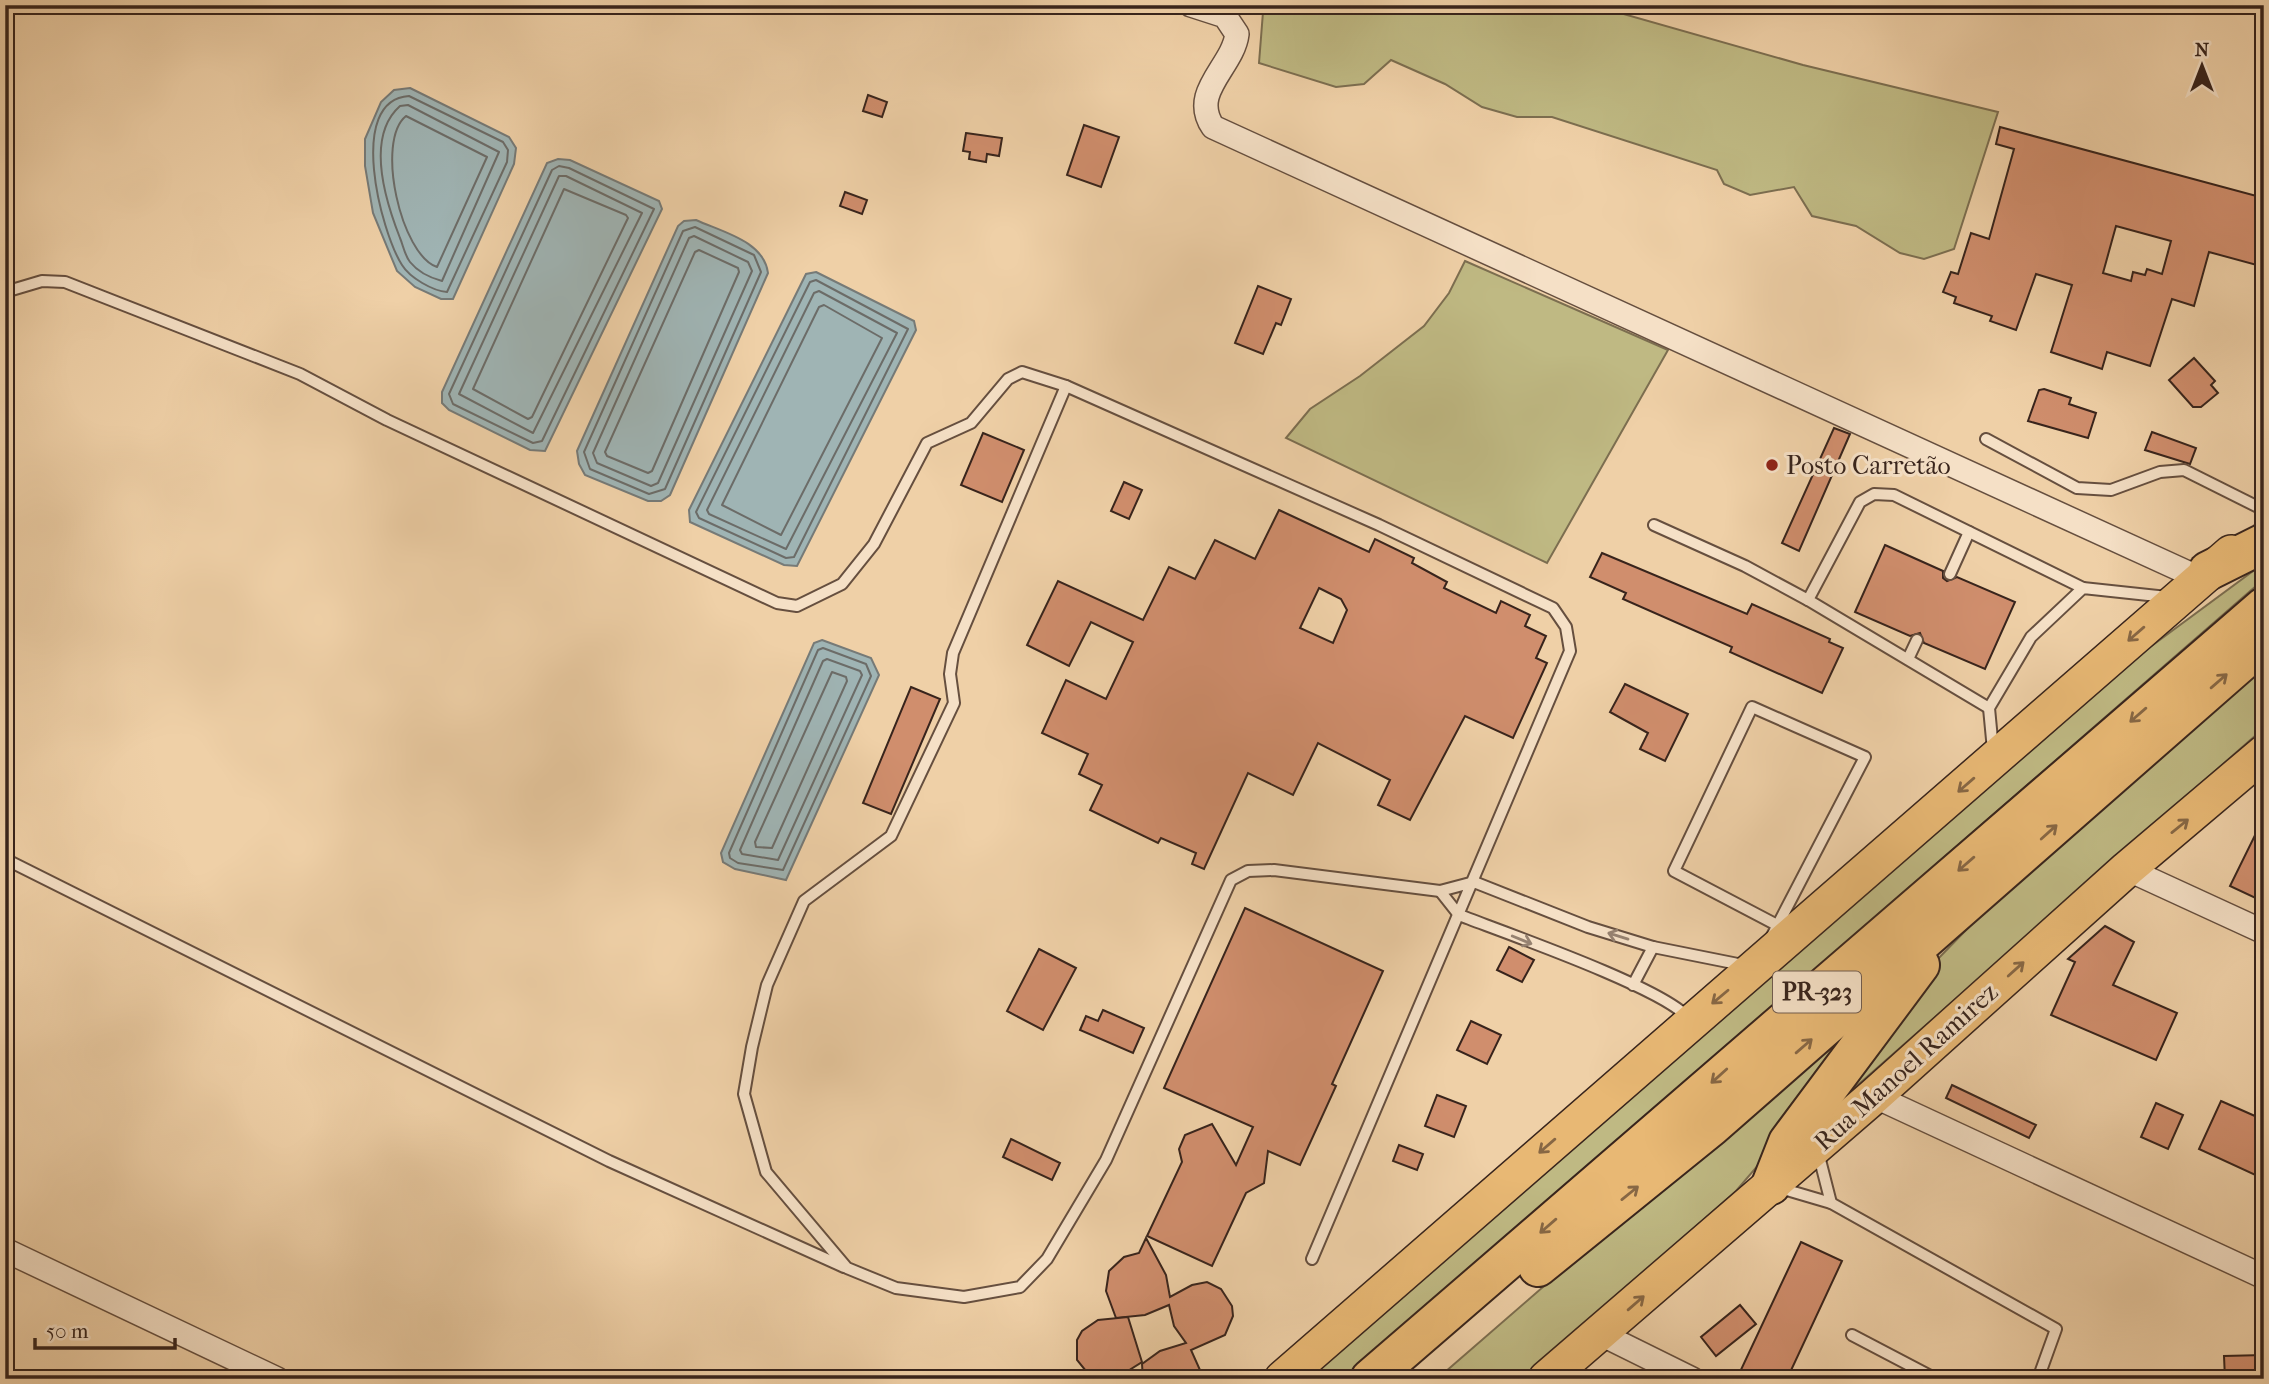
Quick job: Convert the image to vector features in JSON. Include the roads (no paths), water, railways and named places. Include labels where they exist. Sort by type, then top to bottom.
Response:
[{"type":"highway","points":[[2195,582],[2264,543]]},
{"type":"highway","name":"PR-323","points":[[1370,1379],[2264,607]]},
{"type":"highway","name":"PR-323","points":[[1409,1379],[1523,1280],[1712,1127],[2264,642]]},
{"type":"highway","points":[[1771,1185],[1788,1142],[1904,983],[1971,909],[1975,894]]},
{"type":"main road","points":[[1282,1379],[1691,1021],[1756,968],[1994,761],[2195,582],[2264,527]]},
{"type":"main road","name":"Rua Manoel Ramirez","points":[[1546,1379],[1874,1096],[2127,869],[2264,753]]},
{"type":"street","points":[[1191,5],[1225,16],[1237,34],[1236,45],[1208,89],[1208,119],[1213,127],[2195,582]]},
{"type":"street","points":[[2127,869],[2264,932]]},
{"type":"street","points":[[1874,1096],[2264,1277]]},
{"type":"street","points":[[5,1250],[278,1379]]},
{"type":"street","points":[[1601,1334],[1692,1379]]},
{"type":"lane","points":[[5,292],[41,281],[65,282],[300,374],[387,420],[764,597],[797,606],[842,584],[874,544],[927,443],[971,423],[1008,379],[1022,372],[1066,386],[1379,525],[1553,608],[1566,626],[1570,651],[1312,1259]]},
{"type":"lane","points":[[847,1268],[766,1172],[744,1094],[767,985],[804,901],[891,836],[954,703],[950,674],[953,653],[1066,386]]},
{"type":"lane","points":[[1986,439],[2077,488],[2111,490],[2160,472],[2184,470],[2264,510]]},
{"type":"lane","points":[[1808,600],[1860,502],[1874,494],[1894,495],[2083,588],[2195,582]]},
{"type":"lane","points":[[1654,525],[1745,566],[1808,600],[1989,708]]},
{"type":"lane","points":[[1950,574],[1969,532]]},
{"type":"lane","points":[[1994,761],[1989,708],[2031,637],[2083,588]]},
{"type":"lane","points":[[1908,659],[1917,639]]},
{"type":"lane","points":[[5,859],[609,1161],[896,1288],[964,1297],[1020,1287],[1047,1259],[1106,1160],[1231,880],[1248,871],[1274,870],[1440,891],[1474,882],[1588,927],[1653,947],[1756,968],[1865,757],[1752,707],[1674,871],[1777,925]]},
{"type":"lane","points":[[1440,891],[1459,915],[1633,985],[1682,1009],[1691,1021]]},
{"type":"lane","points":[[1633,985],[1653,947]]},
{"type":"lane","points":[[1817,1146],[1831,1203]]},
{"type":"lane","points":[[1771,1185],[1831,1203],[2056,1329],[2038,1379]]},
{"type":"lane","points":[[1852,1335],[1936,1379]]},
{"type":"water","points":[[410,88],[509,137],[516,148],[514,164],[453,299],[441,299],[415,287],[397,271],[373,213],[365,166],[365,139],[381,102],[394,90]]},
{"type":"water","points":[[558,159],[570,160],[659,201],[662,209],[545,451],[530,450],[449,410],[442,403],[442,392],[547,163]]},
{"type":"water","points":[[696,220],[750,245],[765,262],[768,273],[670,495],[661,501],[648,501],[585,475],[579,464],[577,451],[678,226],[684,221]]},
{"type":"water","points":[[816,272],[914,321],[916,330],[797,566],[784,565],[690,522],[689,510],[806,274]]},
{"type":"water","points":[[822,640],[871,658],[879,675],[786,880],[735,869],[723,862],[721,853],[814,643]]},
{"type":"place","name":"Posto Carretão","points":[[1772,465]]}]
